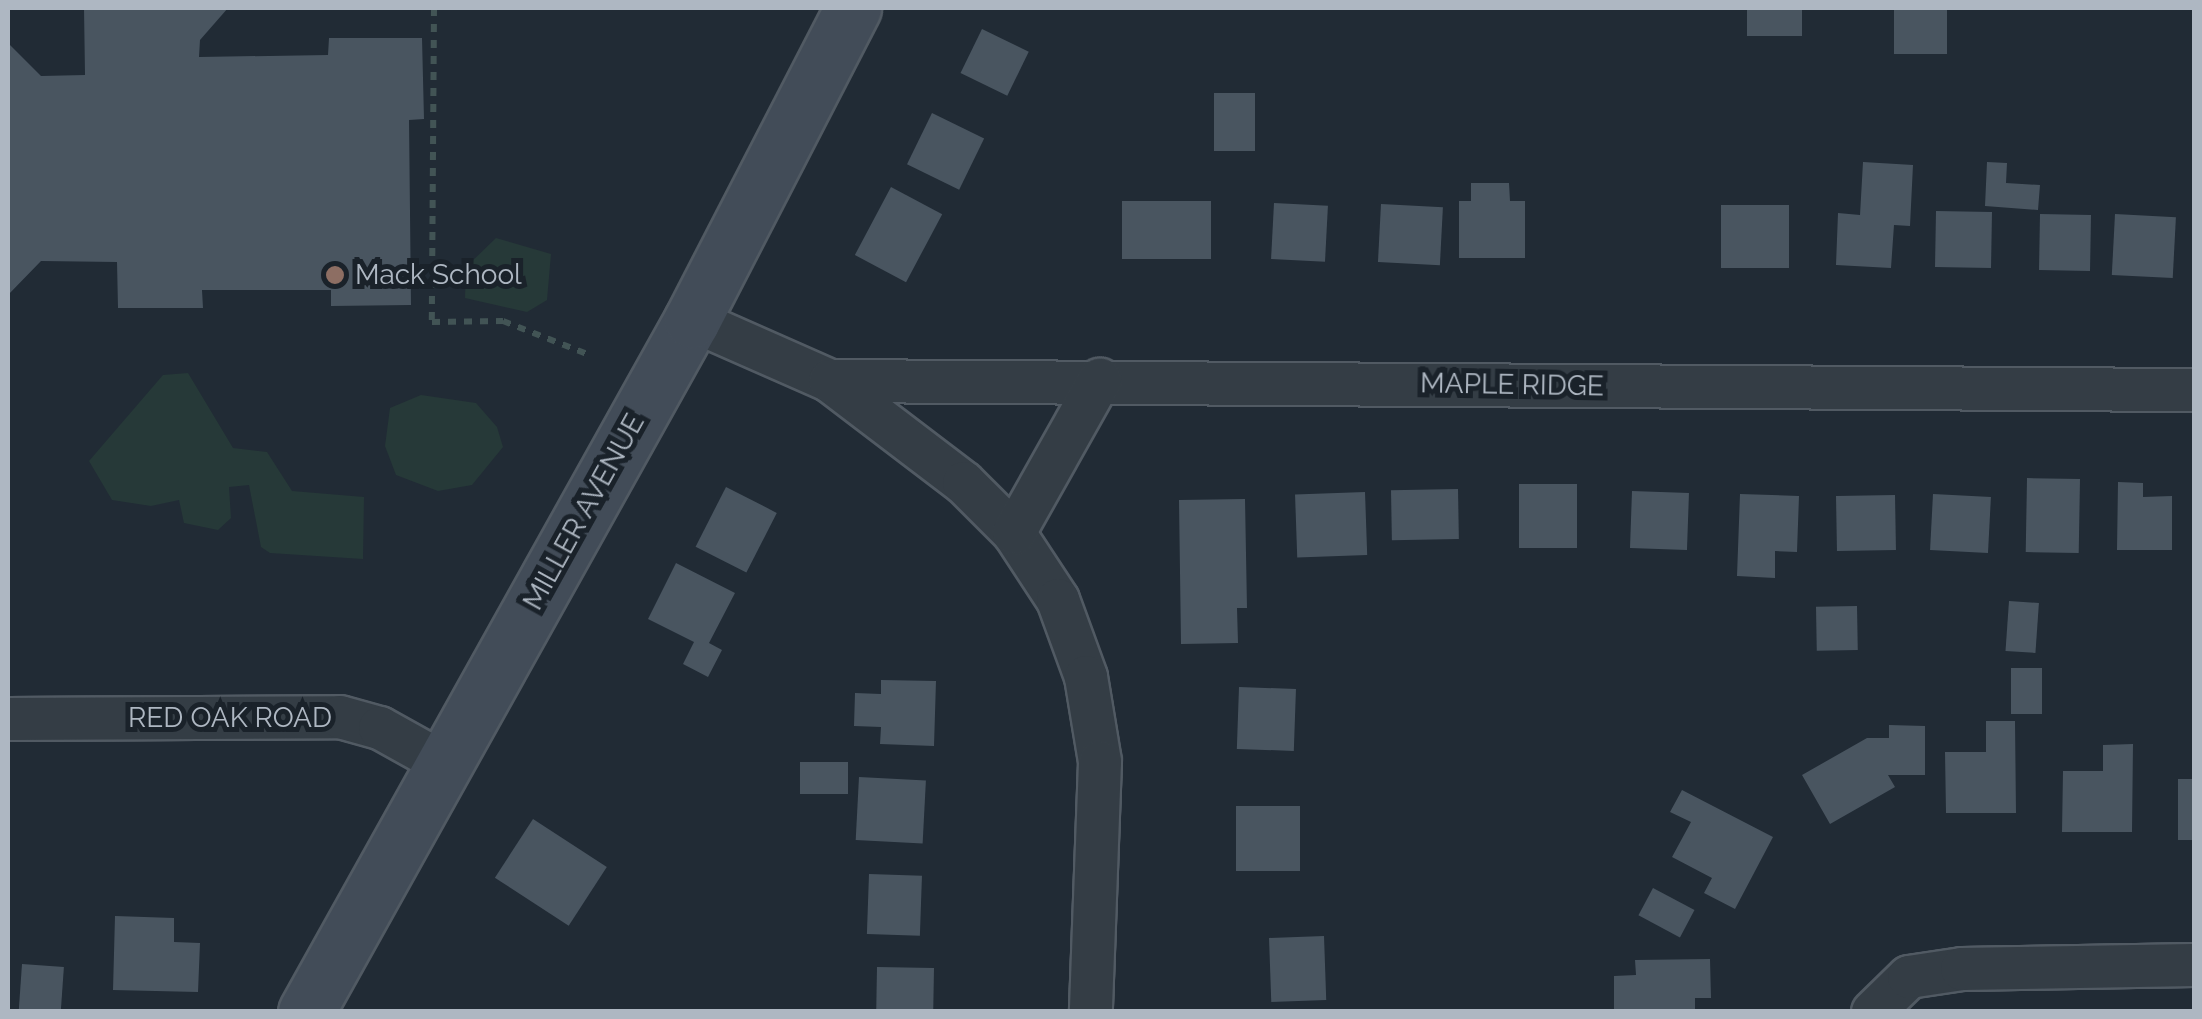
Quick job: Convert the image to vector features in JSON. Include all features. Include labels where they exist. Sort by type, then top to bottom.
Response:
[{"type":"main road","name":"MILLER AVENUE","points":[[306,1012],[692,320],[853,8]]},
{"type":"street","points":[[692,320],[830,381],[964,483],[1014,533],[1058,600],[1086,677],[1100,762],[1090,1012]]},
{"type":"street","points":[[1014,533],[1100,380]]},
{"type":"street","name":"MAPLE RIDGE","points":[[830,381],[2194,390]]},
{"type":"street","name":"RED OAK ROAD","points":[[8,719],[340,716],[380,728],[443,763]]},
{"type":"street","points":[[1874,1012],[1909,977],[1962,968],[2194,966]]},
{"type":"path","points":[[434,8],[432,322],[504,321],[586,354]]},
{"type":"green space","points":[[496,238],[551,254],[547,300],[527,312],[465,298],[466,267]]},
{"type":"green space","points":[[188,373],[233,448],[267,452],[292,491],[364,497],[363,559],[270,553],[261,547],[249,485],[229,487],[231,518],[218,530],[184,523],[179,500],[151,506],[112,500],[89,461],[163,375]]},
{"type":"green space","points":[[421,395],[476,403],[497,427],[503,447],[472,485],[438,491],[396,475],[385,446],[390,408]]},
{"type":"building","points":[[84,8],[228,8],[200,40],[199,57],[328,55],[329,38],[422,38],[424,119],[409,120],[411,305],[331,306],[331,290],[202,290],[203,308],[118,308],[117,262],[41,261],[8,295],[8,43],[41,76],[85,75]]},
{"type":"building","points":[[1747,8],[1802,8],[1802,36],[1747,36]]},
{"type":"building","points":[[1894,8],[1947,8],[1947,54],[1894,54]]},
{"type":"building","points":[[982,29],[1029,52],[1007,96],[961,73]]},
{"type":"building","points":[[1214,93],[1255,93],[1255,151],[1214,151]]},
{"type":"building","points":[[932,113],[984,138],[959,190],[907,164]]},
{"type":"building","points":[[1863,162],[1913,165],[1910,226],[1894,225],[1891,268],[1836,265],[1838,213],[1860,215]]},
{"type":"building","points":[[1987,162],[2007,163],[2006,183],[2040,185],[2038,210],[1985,206]]},
{"type":"building","points":[[1471,183],[1509,183],[1510,201],[1525,201],[1525,258],[1459,258],[1459,201],[1471,201]]},
{"type":"building","points":[[891,187],[942,214],[906,282],[855,255]]},
{"type":"building","points":[[1122,201],[1211,201],[1211,259],[1122,259]]},
{"type":"building","points":[[1274,203],[1328,206],[1325,262],[1271,259]]},
{"type":"building","points":[[1381,204],[1443,207],[1440,265],[1378,262]]},
{"type":"building","points":[[1721,205],[1789,205],[1789,268],[1721,268]]},
{"type":"building","points":[[1936,211],[1992,212],[1991,268],[1935,267]]},
{"type":"building","points":[[2040,214],[2091,215],[2090,271],[2039,270]]},
{"type":"building","points":[[2115,214],[2176,217],[2173,278],[2112,275]]},
{"type":"building","points":[[2027,478],[2080,479],[2079,553],[2026,552]]},
{"type":"building","points":[[2118,482],[2143,483],[2143,497],[2172,496],[2172,550],[2117,550]]},
{"type":"building","points":[[1519,484],[1577,484],[1577,548],[1519,548]]},
{"type":"building","points":[[726,487],[777,513],[746,573],[696,547]]},
{"type":"building","points":[[1458,489],[1459,539],[1392,540],[1391,490]]},
{"type":"building","points":[[1632,491],[1689,493],[1687,550],[1630,548]]},
{"type":"building","points":[[1365,492],[1367,555],[1297,557],[1295,494]]},
{"type":"building","points":[[1740,494],[1799,496],[1797,552],[1775,551],[1775,578],[1737,576]]},
{"type":"building","points":[[1933,494],[1991,497],[1988,553],[1930,550]]},
{"type":"building","points":[[1895,495],[1896,550],[1837,551],[1836,496]]},
{"type":"building","points":[[1245,499],[1247,608],[1237,608],[1238,643],[1181,644],[1179,500]]},
{"type":"building","points":[[676,563],[735,593],[709,643],[722,650],[708,677],[683,664],[694,642],[648,619]]},
{"type":"building","points":[[2009,601],[2039,603],[2035,653],[2006,651]]},
{"type":"building","points":[[1857,606],[1858,650],[1817,651],[1816,607]]},
{"type":"building","points":[[2011,668],[2042,668],[2042,714],[2011,714]]},
{"type":"building","points":[[881,680],[936,681],[934,746],[880,744],[881,727],[854,726],[855,693],[881,694]]},
{"type":"building","points":[[1239,687],[1296,689],[1294,751],[1237,749]]},
{"type":"building","points":[[1986,721],[2015,721],[2016,813],[1946,813],[1945,752],[1986,752]]},
{"type":"building","points":[[1889,725],[1925,726],[1925,775],[1888,775],[1895,787],[1830,824],[1802,775],[1867,738],[1889,738]]},
{"type":"building","points":[[2133,744],[2132,832],[2062,832],[2063,771],[2103,771],[2103,745]]},
{"type":"building","points":[[800,762],[848,762],[848,794],[800,794]]},
{"type":"building","points":[[859,777],[926,781],[923,843],[856,840]]},
{"type":"building","points":[[2178,779],[2194,779],[2194,840],[2178,840]]},
{"type":"building","points":[[1682,790],[1773,837],[1735,909],[1704,893],[1712,878],[1672,857],[1691,822],[1670,812]]},
{"type":"building","points":[[1236,806],[1300,806],[1300,871],[1236,871]]},
{"type":"building","points":[[533,819],[607,867],[569,926],[495,878]]},
{"type":"building","points":[[869,874],[922,876],[920,936],[867,934]]},
{"type":"building","points":[[1653,888],[1694,910],[1680,937],[1638,915]]},
{"type":"building","points":[[115,916],[174,918],[174,942],[200,943],[198,992],[113,990]]},
{"type":"building","points":[[1324,936],[1326,1000],[1271,1002],[1269,938]]},
{"type":"building","points":[[1710,959],[1711,998],[1695,998],[1695,1012],[1614,1012],[1614,976],[1636,975],[1635,960]]},
{"type":"building","points":[[22,964],[64,967],[61,1012],[19,1012]]},
{"type":"building","points":[[877,967],[934,968],[933,1012],[876,1012]]},
{"type":"place","name":"Mack School","points":[[335,275]]}]
